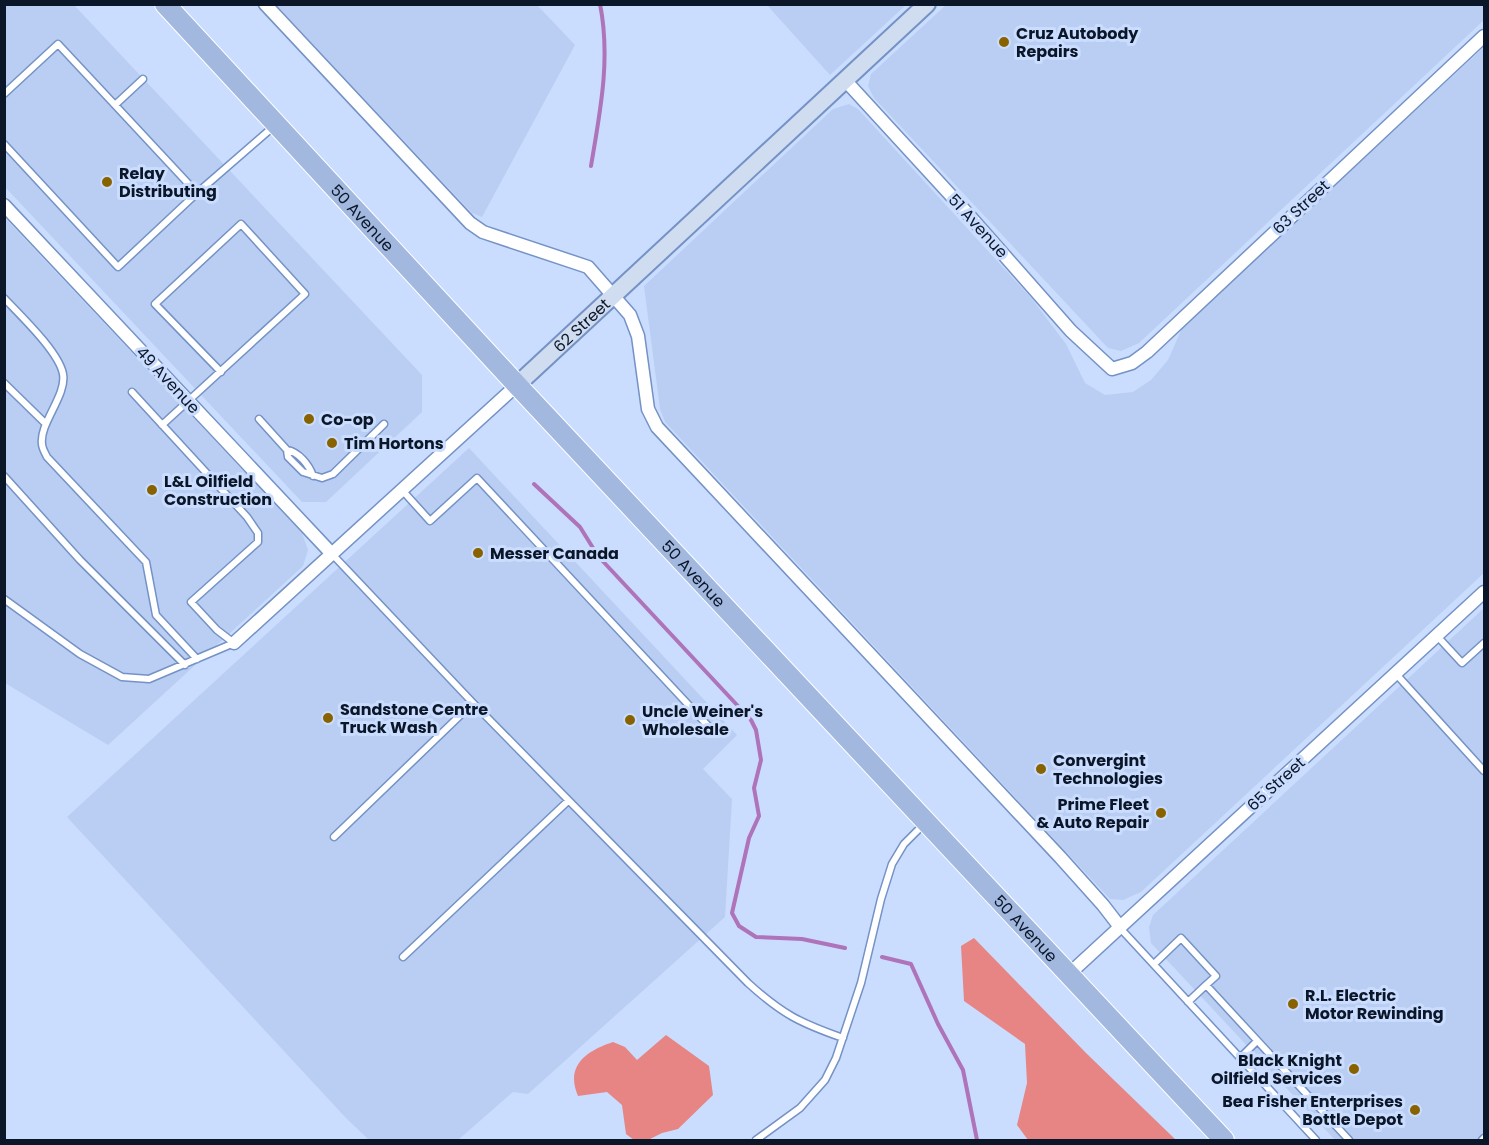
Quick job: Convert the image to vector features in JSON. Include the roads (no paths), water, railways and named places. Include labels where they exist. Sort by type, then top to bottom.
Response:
[{"type":"main road","name":"50 Avenue","points":[[165,4],[516,385],[1224,1140]]},
{"type":"main road","name":"62 Street","points":[[516,385],[927,4]]},
{"type":"street","points":[[265,4],[470,223],[483,232],[588,267],[630,315],[638,336],[648,409],[657,427],[1060,857],[1120,927]]},
{"type":"street","name":"63 Street","points":[[1112,369],[1132,363],[1147,352],[1485,36]]},
{"type":"street","name":"51 Avenue","points":[[845,80],[1071,331],[1112,369]]},
{"type":"street","name":"49 Avenue","points":[[4,205],[332,554]]},
{"type":"street","name":"62 Street","points":[[234,643],[516,385]]},
{"type":"street","name":"65 Street","points":[[1068,975],[1485,592]]},
{"type":"lane","points":[[4,94],[58,44],[197,193]]},
{"type":"lane","points":[[115,105],[144,79]]},
{"type":"lane","points":[[4,144],[118,267],[197,193],[276,125]]},
{"type":"lane","points":[[162,425],[221,372],[305,294],[241,224],[156,304],[221,372]]},
{"type":"lane","points":[[4,298],[49,346],[63,375],[59,395],[46,424],[41,443],[47,457],[146,562],[156,615],[197,659]]},
{"type":"lane","points":[[4,383],[46,424]]},
{"type":"lane","points":[[6,602],[80,654],[122,677],[149,680],[234,643],[217,630],[191,602],[258,542],[258,533],[247,517],[132,392]]},
{"type":"lane","points":[[259,419],[287,450],[288,457],[303,472],[322,478],[333,474],[384,424]]},
{"type":"lane","points":[[4,476],[80,560],[185,665]]},
{"type":"lane","points":[[402,490],[430,521],[477,478],[711,729]]},
{"type":"lane","points":[[332,554],[568,801],[766,1000],[800,1022],[843,1038]]},
{"type":"lane","points":[[1437,636],[1462,663],[1485,643]]},
{"type":"lane","points":[[1396,674],[1485,771]]},
{"type":"lane","points":[[333,837],[473,703]]},
{"type":"lane","points":[[403,957],[568,801]]},
{"type":"lane","points":[[756,1140],[800,1108],[825,1080],[843,1038],[861,983],[881,899],[892,864],[904,844],[926,823]]},
{"type":"lane","points":[[1120,927],[1316,1140]]},
{"type":"lane","points":[[1154,964],[1181,938],[1216,976],[1188,1002]]},
{"type":"lane","points":[[1206,985],[1346,1140]]},
{"type":"lane","points":[[1240,1058],[1257,1041]]},
{"type":"waterway","points":[[591,166],[603,85],[604,45],[600,4]]},
{"type":"waterway","points":[[534,484],[580,527],[598,556],[751,720],[756,730],[761,760],[754,788],[759,816],[749,838],[732,913],[739,926],[756,937],[802,939],[845,948]]},
{"type":"waterway","points":[[882,957],[911,964],[938,1024],[963,1070],[977,1140]]},
{"type":"place","name":"Cruz Autobody Repairs","points":[[1004,42]]},
{"type":"place","name":"Relay Distributing","points":[[107,182]]},
{"type":"place","name":"Co-op","points":[[309,419]]},
{"type":"place","name":"Tim Hortons","points":[[332,443]]},
{"type":"place","name":"L&L Oilfield Construction","points":[[152,490]]},
{"type":"place","name":"Messer Canada","points":[[478,553]]},
{"type":"place","name":"Sandstone Centre Truck Wash","points":[[328,718]]},
{"type":"place","name":"Uncle Weiner's Wholesale","points":[[630,720]]},
{"type":"place","name":"Convergint Technologies","points":[[1041,769]]},
{"type":"place","name":"Prime Fleet & Auto Repair","points":[[1161,813]]},
{"type":"place","name":"R.L. Electric Motor Rewinding","points":[[1293,1004]]},
{"type":"place","name":"Black Knight Oilfield Services","points":[[1354,1069]]},
{"type":"place","name":"Bea Fisher Enterprises Bottle Depot","points":[[1415,1110]]}]
